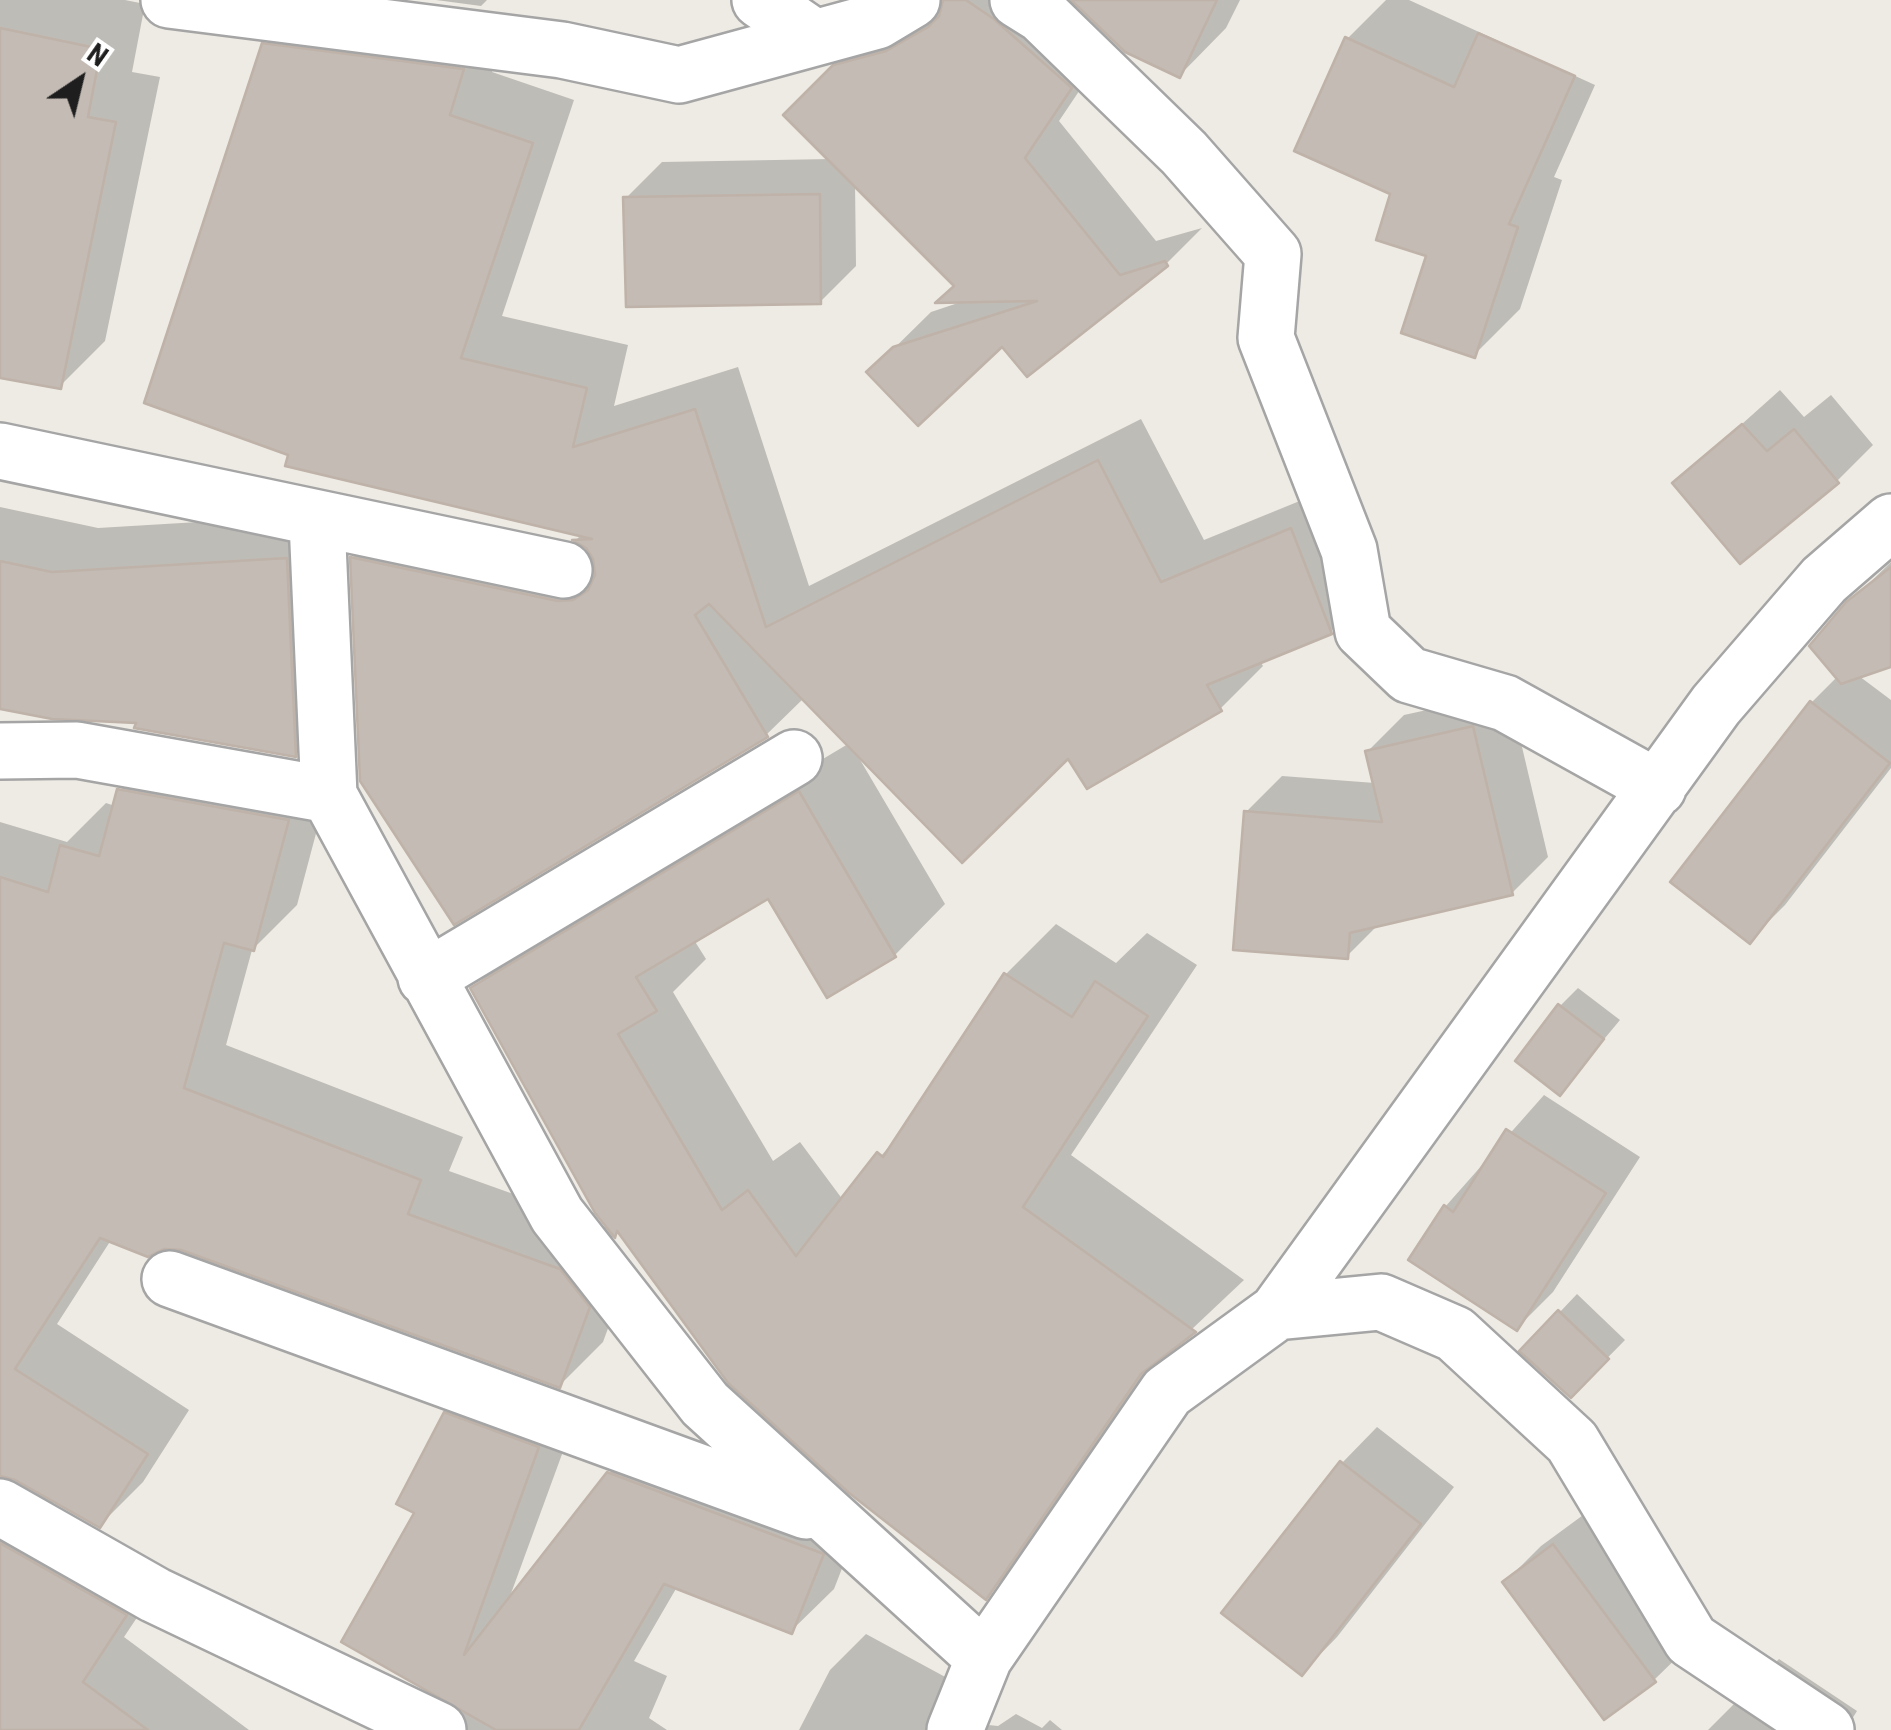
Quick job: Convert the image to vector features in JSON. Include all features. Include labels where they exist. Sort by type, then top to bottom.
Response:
[{"type":"street","points":[[170,0],[562,50],[679,74],[877,21],[912,0]]},
{"type":"street","points":[[760,0],[815,38]]},
{"type":"street","points":[[1018,0],[1042,15],[1184,153],[1274,254],[1266,338],[1349,550],[1363,630],[1409,674],[1505,703],[1658,788]]},
{"type":"street","points":[[0,451],[317,522],[564,570]]},
{"type":"street","points":[[317,522],[329,795],[557,1215],[705,1404],[984,1658]]},
{"type":"street","points":[[955,1730],[984,1658],[1167,1392],[1278,1312],[1716,704],[1824,580],[1891,522]]},
{"type":"street","points":[[0,750],[77,750],[329,795]]},
{"type":"street","points":[[426,978],[794,758]]},
{"type":"street","points":[[170,1279],[832,1520]]},
{"type":"street","points":[[1278,1312],[1382,1302],[1455,1334],[1572,1442],[1691,1640],[1826,1730]]},
{"type":"street","points":[[0,1507],[154,1595],[438,1730]]},
{"type":"building","points":[[943,0],[966,0],[994,19],[1072,88],[1025,158],[1120,275],[1165,261],[1168,266],[1027,377],[1002,347],[918,426],[866,372],[893,347],[1037,301],[935,303],[954,286],[783,115],[833,65],[886,51],[928,27],[939,16]]},
{"type":"building","points":[[1071,0],[1217,0],[1180,78],[1125,52]]},
{"type":"building","points":[[0,28],[101,49],[88,117],[116,122],[61,389],[0,378]]},
{"type":"building","points":[[1478,33],[1575,76],[1509,224],[1518,227],[1475,358],[1401,333],[1426,256],[1376,240],[1390,194],[1294,151],[1345,37],[1454,87]]},
{"type":"building","points":[[262,43],[464,69],[450,115],[533,143],[461,358],[587,388],[573,447],[695,409],[766,627],[1098,460],[1161,582],[1291,528],[1332,634],[1207,685],[1222,711],[1087,789],[1068,759],[962,863],[709,604],[695,615],[768,737],[454,925],[360,781],[350,557],[558,601],[573,600],[588,590],[595,575],[593,559],[586,548],[572,540],[592,539],[285,466],[288,455],[144,403]]},
{"type":"building","points":[[820,194],[821,304],[626,307],[623,197]]},
{"type":"building","points":[[1742,424],[1767,451],[1794,429],[1839,483],[1740,564],[1672,483]]},
{"type":"building","points":[[287,558],[296,757],[134,728],[136,723],[52,719],[0,709],[0,561],[52,572]]},
{"type":"building","points":[[1891,567],[1891,667],[1841,684],[1809,646],[1846,602]]},
{"type":"building","points":[[1810,701],[1890,763],[1750,944],[1670,882]]},
{"type":"building","points":[[1473,726],[1513,895],[1350,933],[1348,959],[1233,950],[1244,811],[1382,822],[1365,751]]},
{"type":"building","points":[[117,789],[289,820],[254,951],[224,943],[184,1088],[421,1180],[408,1214],[560,1269],[590,1307],[560,1388],[181,1250],[164,1249],[148,1257],[100,1238],[15,1369],[148,1454],[100,1528],[15,1480],[0,1476],[0,877],[48,892],[60,845],[99,856]]},
{"type":"building","points":[[799,791],[896,957],[827,998],[768,899],[636,977],[657,1011],[618,1034],[722,1210],[748,1190],[796,1256],[877,1152],[883,1157],[1004,973],[1072,1017],[1095,981],[1148,1016],[1023,1207],[1196,1332],[1141,1374],[986,1600],[849,1493],[728,1383],[617,1231],[615,1238],[595,1213],[470,988]]},
{"type":"building","points":[[1558,1004],[1604,1039],[1560,1096],[1515,1061]]},
{"type":"building","points":[[1506,1129],[1606,1193],[1517,1331],[1408,1260],[1444,1205],[1453,1212]]},
{"type":"building","points":[[1558,1310],[1609,1359],[1571,1398],[1519,1351]]},
{"type":"building","points":[[444,1412],[539,1447],[464,1655],[607,1472],[824,1554],[792,1634],[664,1584],[579,1730],[496,1730],[341,1642],[414,1513],[396,1504]]},
{"type":"building","points":[[1340,1461],[1421,1524],[1302,1676],[1221,1613]]},
{"type":"building","points":[[0,1543],[127,1615],[83,1682],[148,1730],[0,1730]]},
{"type":"building","points":[[1553,1544],[1656,1682],[1604,1720],[1502,1582]]}]
